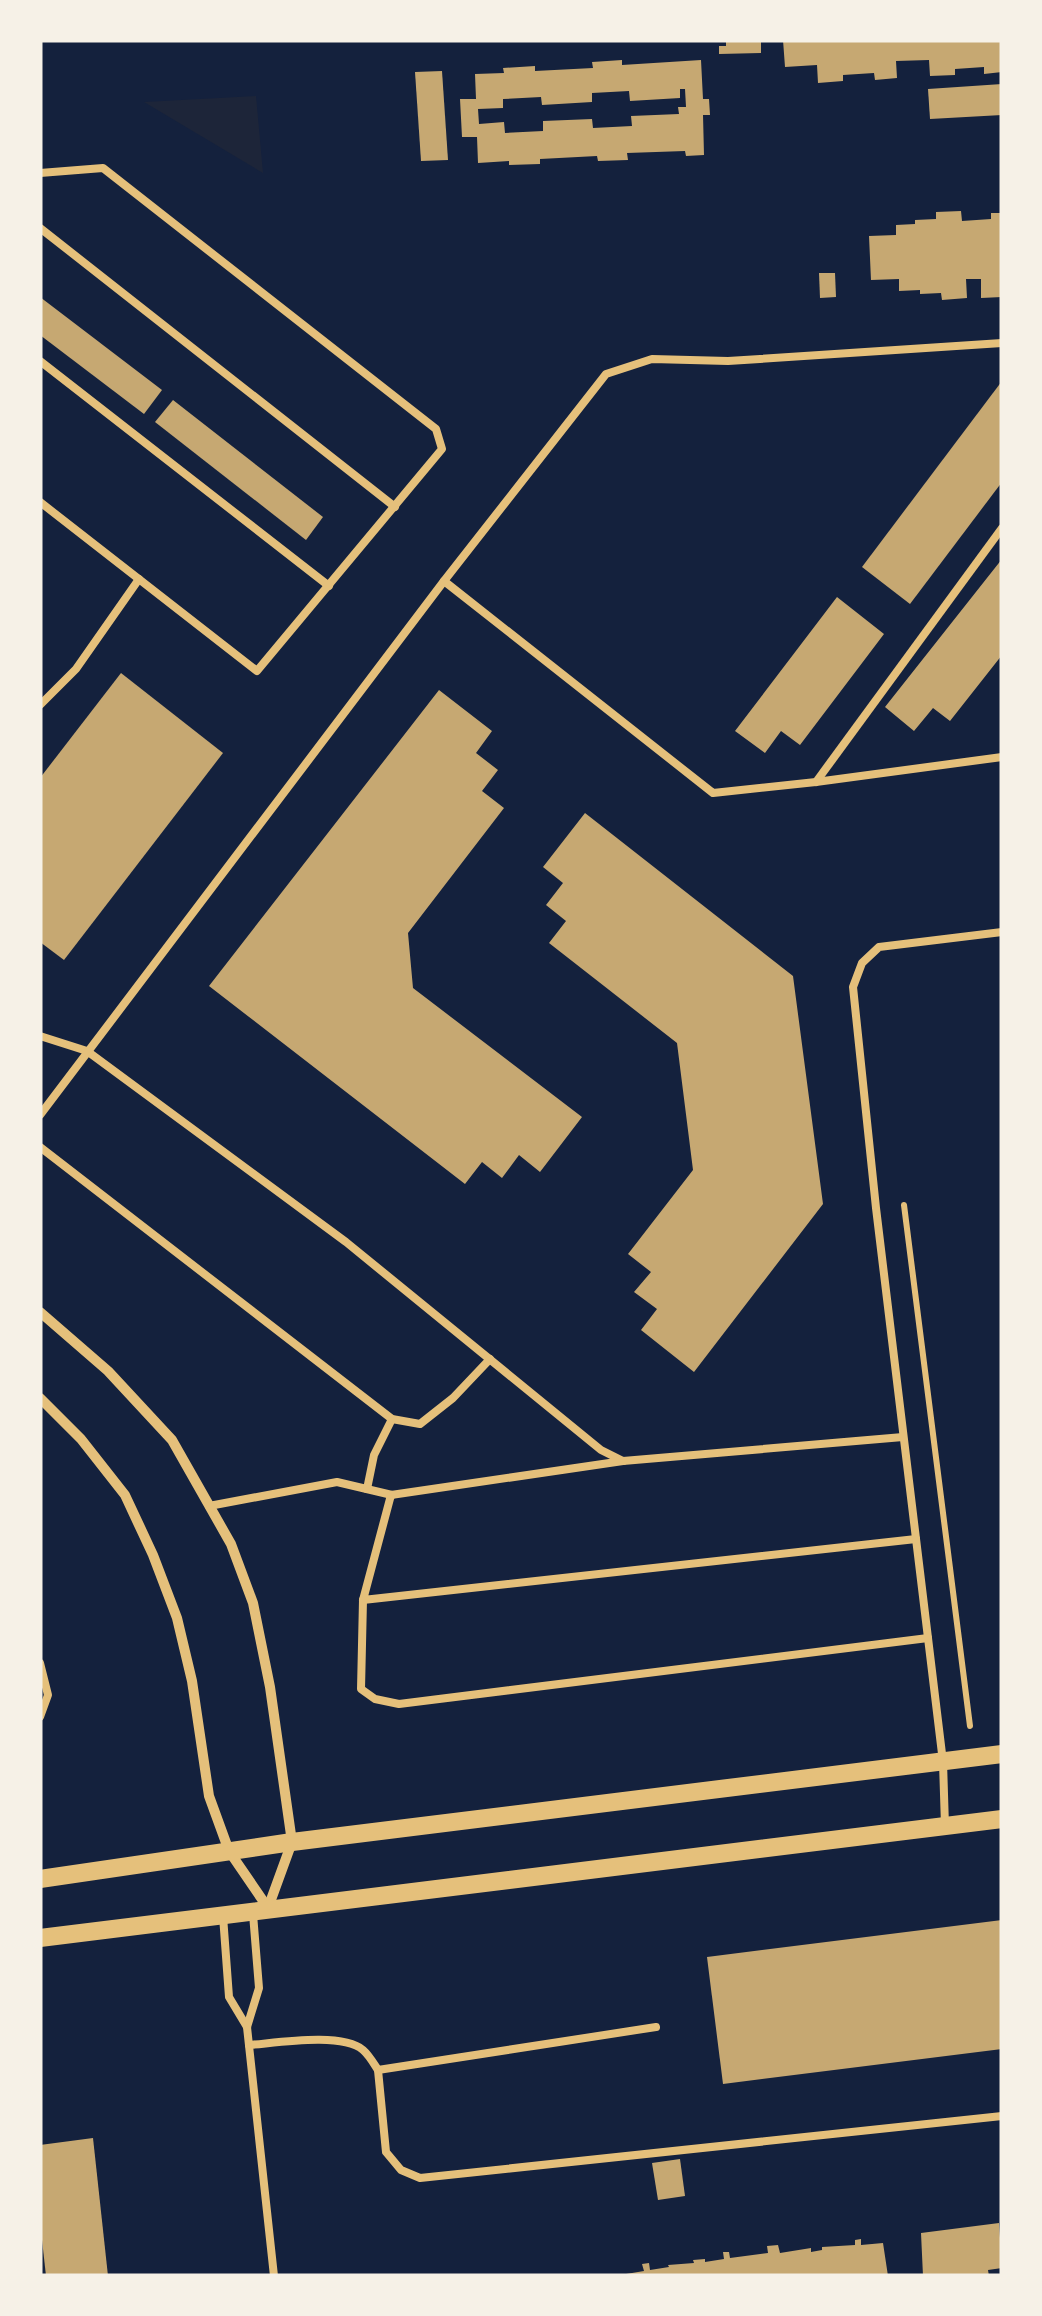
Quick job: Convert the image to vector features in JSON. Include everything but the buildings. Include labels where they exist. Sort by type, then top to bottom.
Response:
[{"type":"street","points":[[40,1312],[108,1371],[172,1440],[231,1544],[253,1603],[270,1687],[292,1842],[260,1909]]},
{"type":"street","points":[[40,1398],[81,1439],[125,1495],[153,1556],[177,1618],[192,1681],[209,1796],[229,1852],[260,1909]]},
{"type":"street","points":[[40,1879],[292,1842],[1002,1754]]},
{"type":"street","points":[[40,1938],[1002,1819]]},
{"type":"lane","points":[[40,173],[103,168],[436,429],[442,450],[257,671],[40,502]]},
{"type":"lane","points":[[40,228],[395,507]]},
{"type":"lane","points":[[40,1114],[606,374],[652,359],[728,360],[1002,343]]},
{"type":"lane","points":[[40,361],[329,586]]},
{"type":"lane","points":[[816,782],[1002,528]]},
{"type":"lane","points":[[40,706],[76,668],[139,579]]},
{"type":"lane","points":[[444,581],[713,792],[1002,757]]},
{"type":"lane","points":[[945,1826],[943,1762],[853,987],[862,963],[878,948],[1002,932]]},
{"type":"lane","points":[[40,1036],[87,1051],[346,1242],[601,1450],[623,1462]]},
{"type":"lane","points":[[40,1147],[392,1419],[420,1424],[453,1398],[490,1359]]},
{"type":"lane","points":[[367,1489],[374,1455],[392,1419]]},
{"type":"lane","points":[[209,1506],[338,1482],[392,1495],[623,1462],[904,1437]]},
{"type":"lane","points":[[392,1495],[363,1600],[361,1689],[375,1699],[399,1704],[928,1638]]},
{"type":"lane","points":[[363,1600],[916,1539]]},
{"type":"lane","points":[[40,1663],[48,1695],[40,1717]]},
{"type":"lane","points":[[260,1909],[259,1988],[247,2026],[274,2276]]},
{"type":"lane","points":[[223,1914],[230,1997],[247,2026]]},
{"type":"lane","points":[[378,2070],[656,2027]]},
{"type":"lane","points":[[249,2045],[324,2040],[362,2048],[378,2070],[386,2152],[401,2170],[420,2178],[1002,2116]]},
{"type":"path","points":[[904,1206],[970,1726]]},
{"type":"shaded area","points":[[256,96],[263,173],[144,102]]}]
